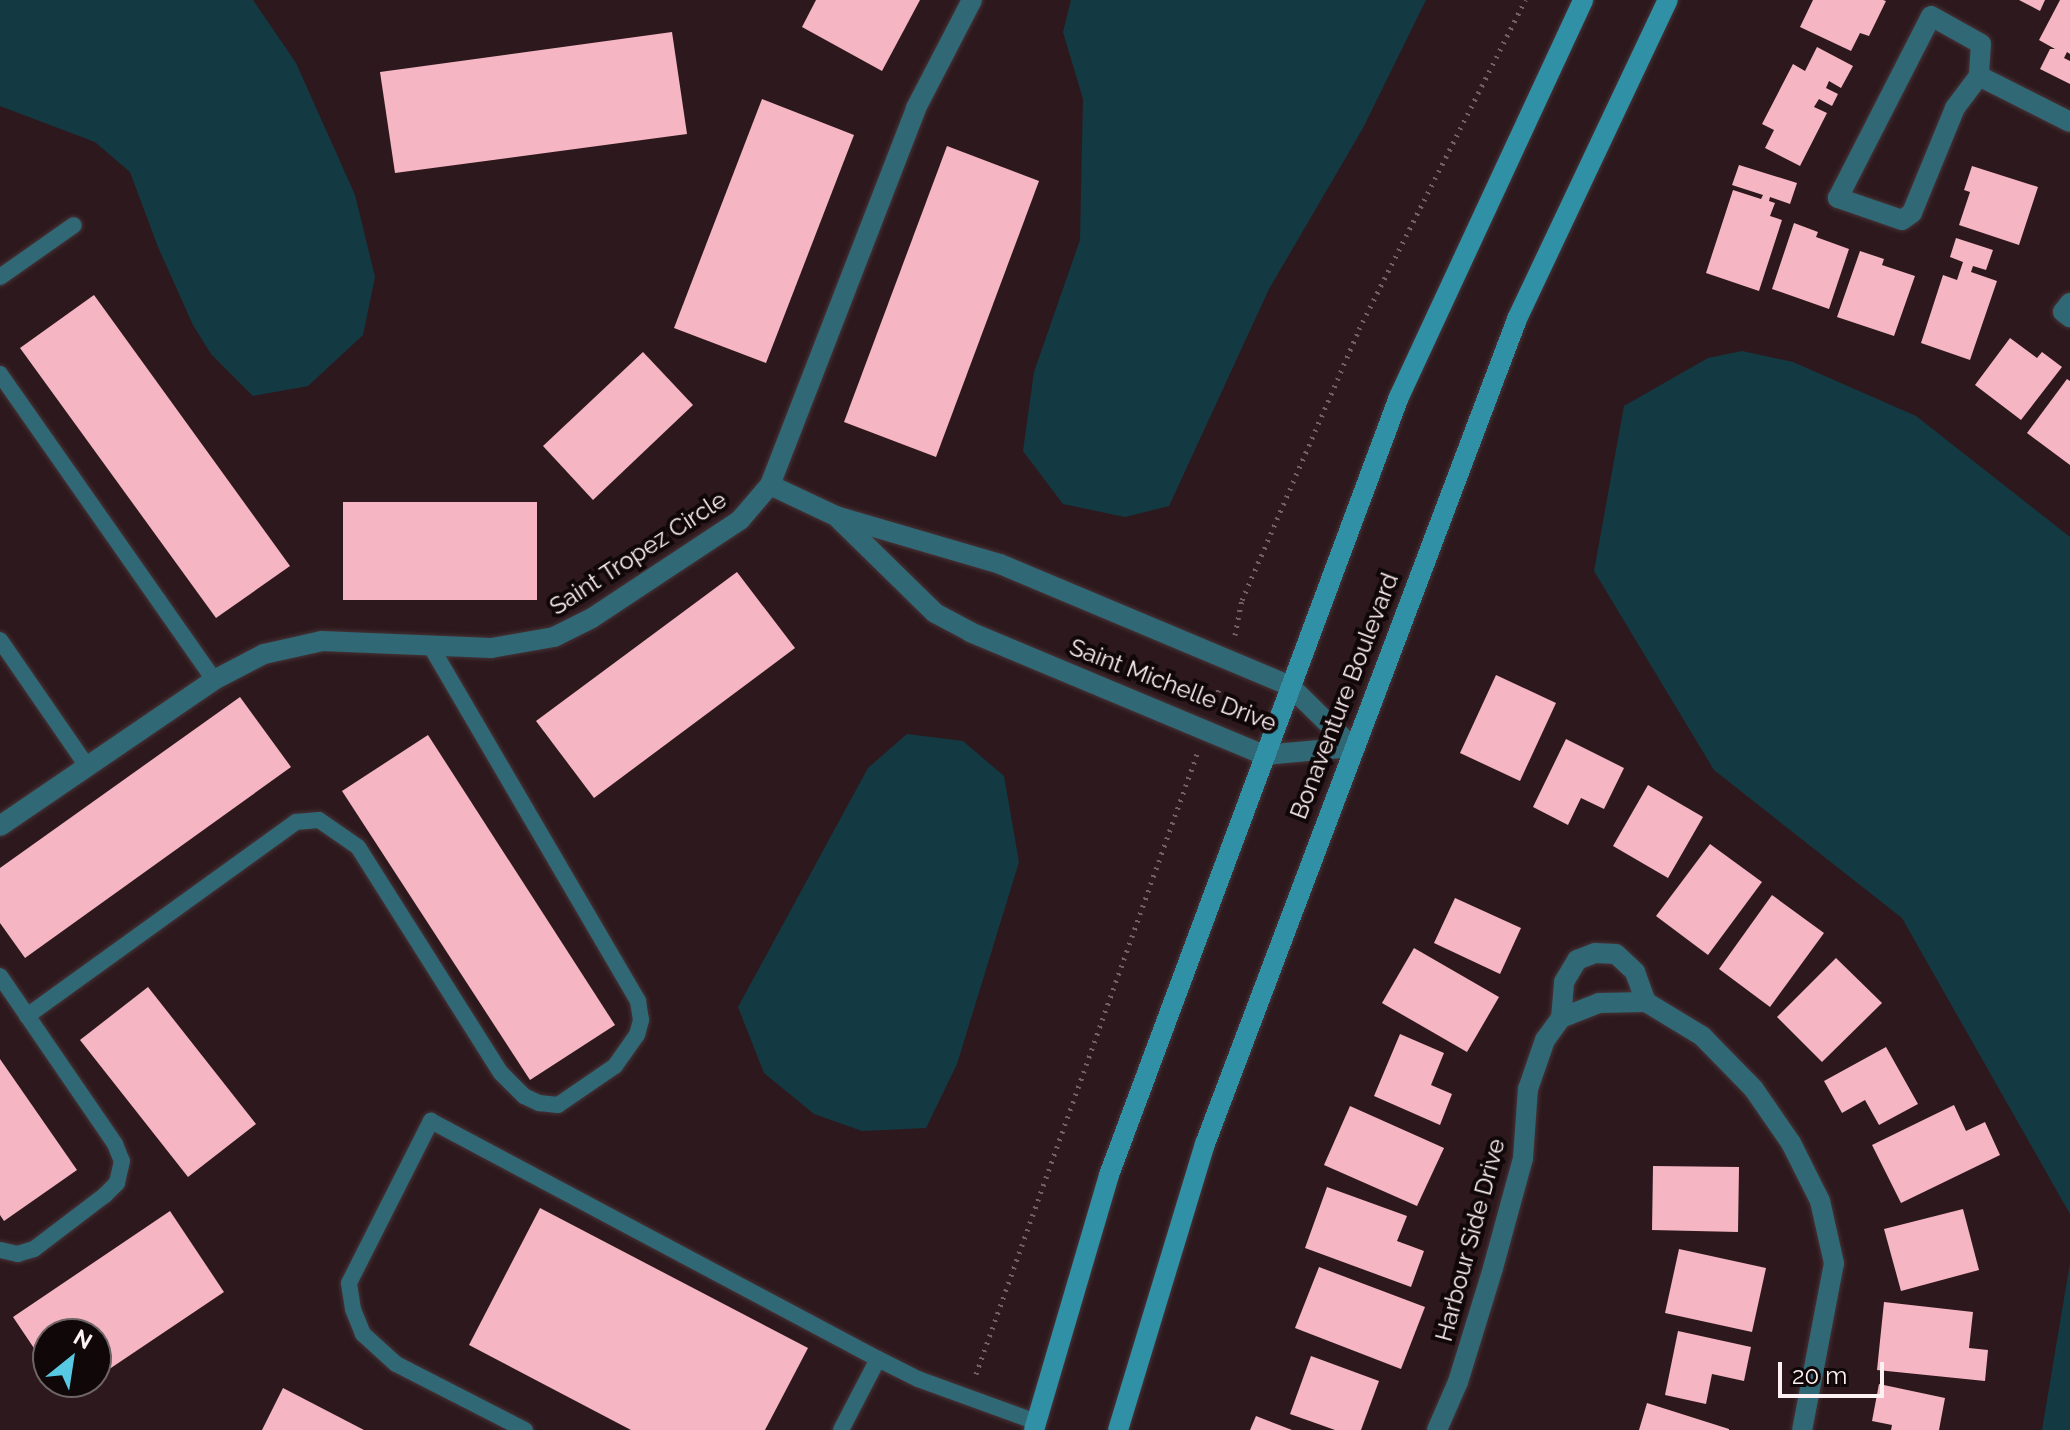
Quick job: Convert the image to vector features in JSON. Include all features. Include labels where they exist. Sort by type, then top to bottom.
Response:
[{"type":"main road","points":[[1035,1426],[1109,1175],[1399,397],[1583,0]]},
{"type":"main road","name":"Bonaventure Boulevard","points":[[1118,1430],[1205,1144],[1352,747],[1517,319],[1668,0]]},
{"type":"street","name":"Saint Tropez Circle","points":[[0,826],[214,680],[264,654],[322,641],[491,648],[554,637],[592,618],[740,520],[770,485],[916,108],[972,0]]},
{"type":"street","points":[[1931,16],[1981,44],[1979,76],[1955,108],[1912,213],[1902,220],[1838,198],[1931,16]]},
{"type":"street","points":[[1979,76],[2070,122]]},
{"type":"street","points":[[2070,303],[2063,312],[2070,317]]},
{"type":"street","name":"Saint Michelle Drive","points":[[770,485],[836,516],[1000,564],[1290,686],[1352,747]]},
{"type":"street","name":"Saint Michelle Drive","points":[[836,516],[935,613],[970,632],[1264,755],[1352,747]]},
{"type":"street","name":"Harbour Side Drive","points":[[1437,1430],[1458,1382],[1519,1171],[1528,1089],[1545,1040],[1561,1018],[1564,982],[1577,960],[1595,953],[1616,954],[1635,972],[1646,1002]]},
{"type":"street","points":[[1561,1018],[1599,1003],[1646,1002],[1702,1036],[1753,1088],[1791,1143],[1820,1201],[1834,1263],[1802,1430]]},
{"type":"lane","points":[[0,277],[74,225]]},
{"type":"lane","points":[[0,374],[214,680]]},
{"type":"lane","points":[[0,640],[87,766]]},
{"type":"lane","points":[[27,1016],[296,822],[319,820],[358,847],[501,1073],[524,1096],[539,1103],[558,1105],[615,1066],[637,1035],[641,1020],[638,1001],[430,645]]},
{"type":"lane","points":[[0,976],[115,1144],[122,1161],[121,1173],[105,1195],[34,1249],[18,1254],[0,1250]]},
{"type":"lane","points":[[525,1430],[396,1364],[363,1334],[353,1309],[349,1283],[431,1121],[878,1359],[918,1379],[1035,1426]]},
{"type":"lane","points":[[841,1430],[878,1359]]},
{"type":"water","points":[[0,0],[253,0],[296,63],[355,195],[375,277],[363,335],[308,386],[253,396],[211,354],[193,325],[158,247],[130,172],[95,142],[0,106]]},
{"type":"water","points":[[1071,0],[1426,0],[1363,128],[1269,289],[1169,506],[1125,517],[1063,504],[1023,451],[1034,372],[1080,240],[1083,99],[1063,32]]},
{"type":"water","points":[[1742,351],[1793,362],[1916,416],[2070,537],[2070,1214],[1902,918],[1714,770],[1594,571],[1624,406],[1708,358]]},
{"type":"water","points":[[907,734],[963,741],[1004,776],[1019,862],[957,1064],[926,1128],[862,1131],[814,1114],[764,1073],[738,1007],[868,768]]},
{"type":"water","points":[[2070,1263],[2070,1430],[2042,1430]]},
{"type":"building","points":[[816,0],[920,0],[882,71],[802,27]]},
{"type":"building","points":[[1813,0],[1886,1],[1869,36],[1860,33],[1851,51],[1800,27]]},
{"type":"building","points":[[2019,0],[2045,0],[2040,11]]},
{"type":"building","points":[[2060,0],[2070,0],[2070,54],[2067,52],[2064,58],[2070,61],[2070,84],[2040,69],[2050,49],[2055,49],[2039,40]]},
{"type":"building","points":[[672,32],[687,134],[395,173],[380,72]]},
{"type":"building","points":[[1817,47],[1853,66],[1841,88],[1829,81],[1826,88],[1838,94],[1832,106],[1819,99],[1814,107],[1827,113],[1800,166],[1765,148],[1774,130],[1762,124],[1793,64],[1805,71]]},
{"type":"building","points":[[762,99],[854,135],[766,363],[674,328]]},
{"type":"building","points":[[947,146],[1039,181],[936,457],[844,422]]},
{"type":"building","points":[[1739,165],[1797,183],[1790,204],[1770,197],[1769,201],[1775,203],[1770,216],[1782,220],[1759,291],[1706,273],[1733,190],[1761,199],[1763,195],[1732,185]]},
{"type":"building","points":[[1972,166],[2038,187],[2019,245],[1959,225],[1970,192],[1964,190]]},
{"type":"building","points":[[1794,223],[1818,232],[1816,237],[1849,249],[1829,309],[1772,289]]},
{"type":"building","points":[[1956,238],[1993,250],[1986,270],[1973,266],[1971,272],[1997,281],[1970,360],[1921,343],[1943,275],[1957,280],[1963,262],[1950,257]]},
{"type":"building","points":[[1860,251],[1884,259],[1882,265],[1915,276],[1894,336],[1837,317]]},
{"type":"building","points":[[94,295],[290,566],[216,618],[20,348]]},
{"type":"building","points":[[2010,338],[2037,358],[2042,352],[2062,367],[2021,420],[1975,385]]},
{"type":"building","points":[[643,352],[693,405],[593,500],[543,446]]},
{"type":"building","points":[[2067,379],[2070,381],[2070,465],[2027,433]]},
{"type":"building","points":[[343,502],[537,502],[537,600],[343,600]]},
{"type":"building","points":[[737,572],[795,648],[594,798],[536,721]]},
{"type":"building","points":[[1496,675],[1556,703],[1520,781],[1460,753]]},
{"type":"building","points":[[240,697],[291,767],[25,958],[0,923],[0,868]]},
{"type":"building","points":[[428,735],[615,1025],[530,1080],[342,791]]},
{"type":"building","points":[[1566,739],[1624,768],[1604,809],[1581,798],[1568,825],[1533,807]]},
{"type":"building","points":[[1648,785],[1703,817],[1668,878],[1613,846]]},
{"type":"building","points":[[1710,844],[1762,882],[1708,955],[1656,916]]},
{"type":"building","points":[[1772,895],[1824,933],[1770,1007],[1719,969]]},
{"type":"building","points":[[1455,898],[1521,928],[1500,974],[1434,943]]},
{"type":"building","points":[[1414,948],[1499,997],[1467,1052],[1382,1003]]},
{"type":"building","points":[[1836,958],[1882,1003],[1822,1062],[1777,1017]]},
{"type":"building","points":[[148,987],[256,1124],[188,1177],[80,1040]]},
{"type":"building","points":[[1400,1034],[1444,1053],[1431,1085],[1452,1094],[1440,1125],[1374,1096]]},
{"type":"building","points":[[1886,1047],[1918,1104],[1879,1125],[1865,1100],[1842,1113],[1824,1081]]},
{"type":"building","points":[[0,1059],[77,1170],[4,1221],[0,1215]]},
{"type":"building","points":[[1954,1105],[1966,1131],[1985,1122],[2000,1155],[1901,1203],[1872,1145]]},
{"type":"building","points":[[1350,1106],[1444,1148],[1417,1206],[1324,1165]]},
{"type":"building","points":[[1653,1166],[1739,1167],[1738,1232],[1652,1230]]},
{"type":"building","points":[[1327,1187],[1407,1216],[1397,1241],[1424,1251],[1411,1287],[1305,1248]]},
{"type":"building","points":[[540,1208],[808,1348],[765,1430],[631,1430],[469,1345]]},
{"type":"building","points":[[1963,1209],[1979,1270],[1901,1291],[1884,1229]]},
{"type":"building","points":[[170,1211],[224,1292],[112,1367],[112,1318],[32,1318],[32,1345],[13,1317]]},
{"type":"building","points":[[1679,1249],[1766,1268],[1752,1332],[1665,1313]]},
{"type":"building","points":[[1319,1267],[1425,1307],[1401,1369],[1295,1328]]},
{"type":"building","points":[[1884,1302],[1973,1312],[1969,1348],[1988,1350],[1985,1381],[1877,1370]]},
{"type":"building","points":[[1678,1331],[1751,1347],[1744,1381],[1712,1374],[1706,1404],[1665,1395]]},
{"type":"building","points":[[1311,1356],[1379,1381],[1361,1430],[1335,1430],[1290,1414]]},
{"type":"building","points":[[1879,1384],[1945,1398],[1939,1430],[1891,1430],[1892,1425],[1872,1421]]},
{"type":"building","points":[[283,1388],[364,1430],[262,1430]]},
{"type":"building","points":[[1647,1403],[1729,1429],[1729,1430],[1639,1430]]},
{"type":"building","points":[[1256,1416],[1292,1430],[1250,1430]]}]
